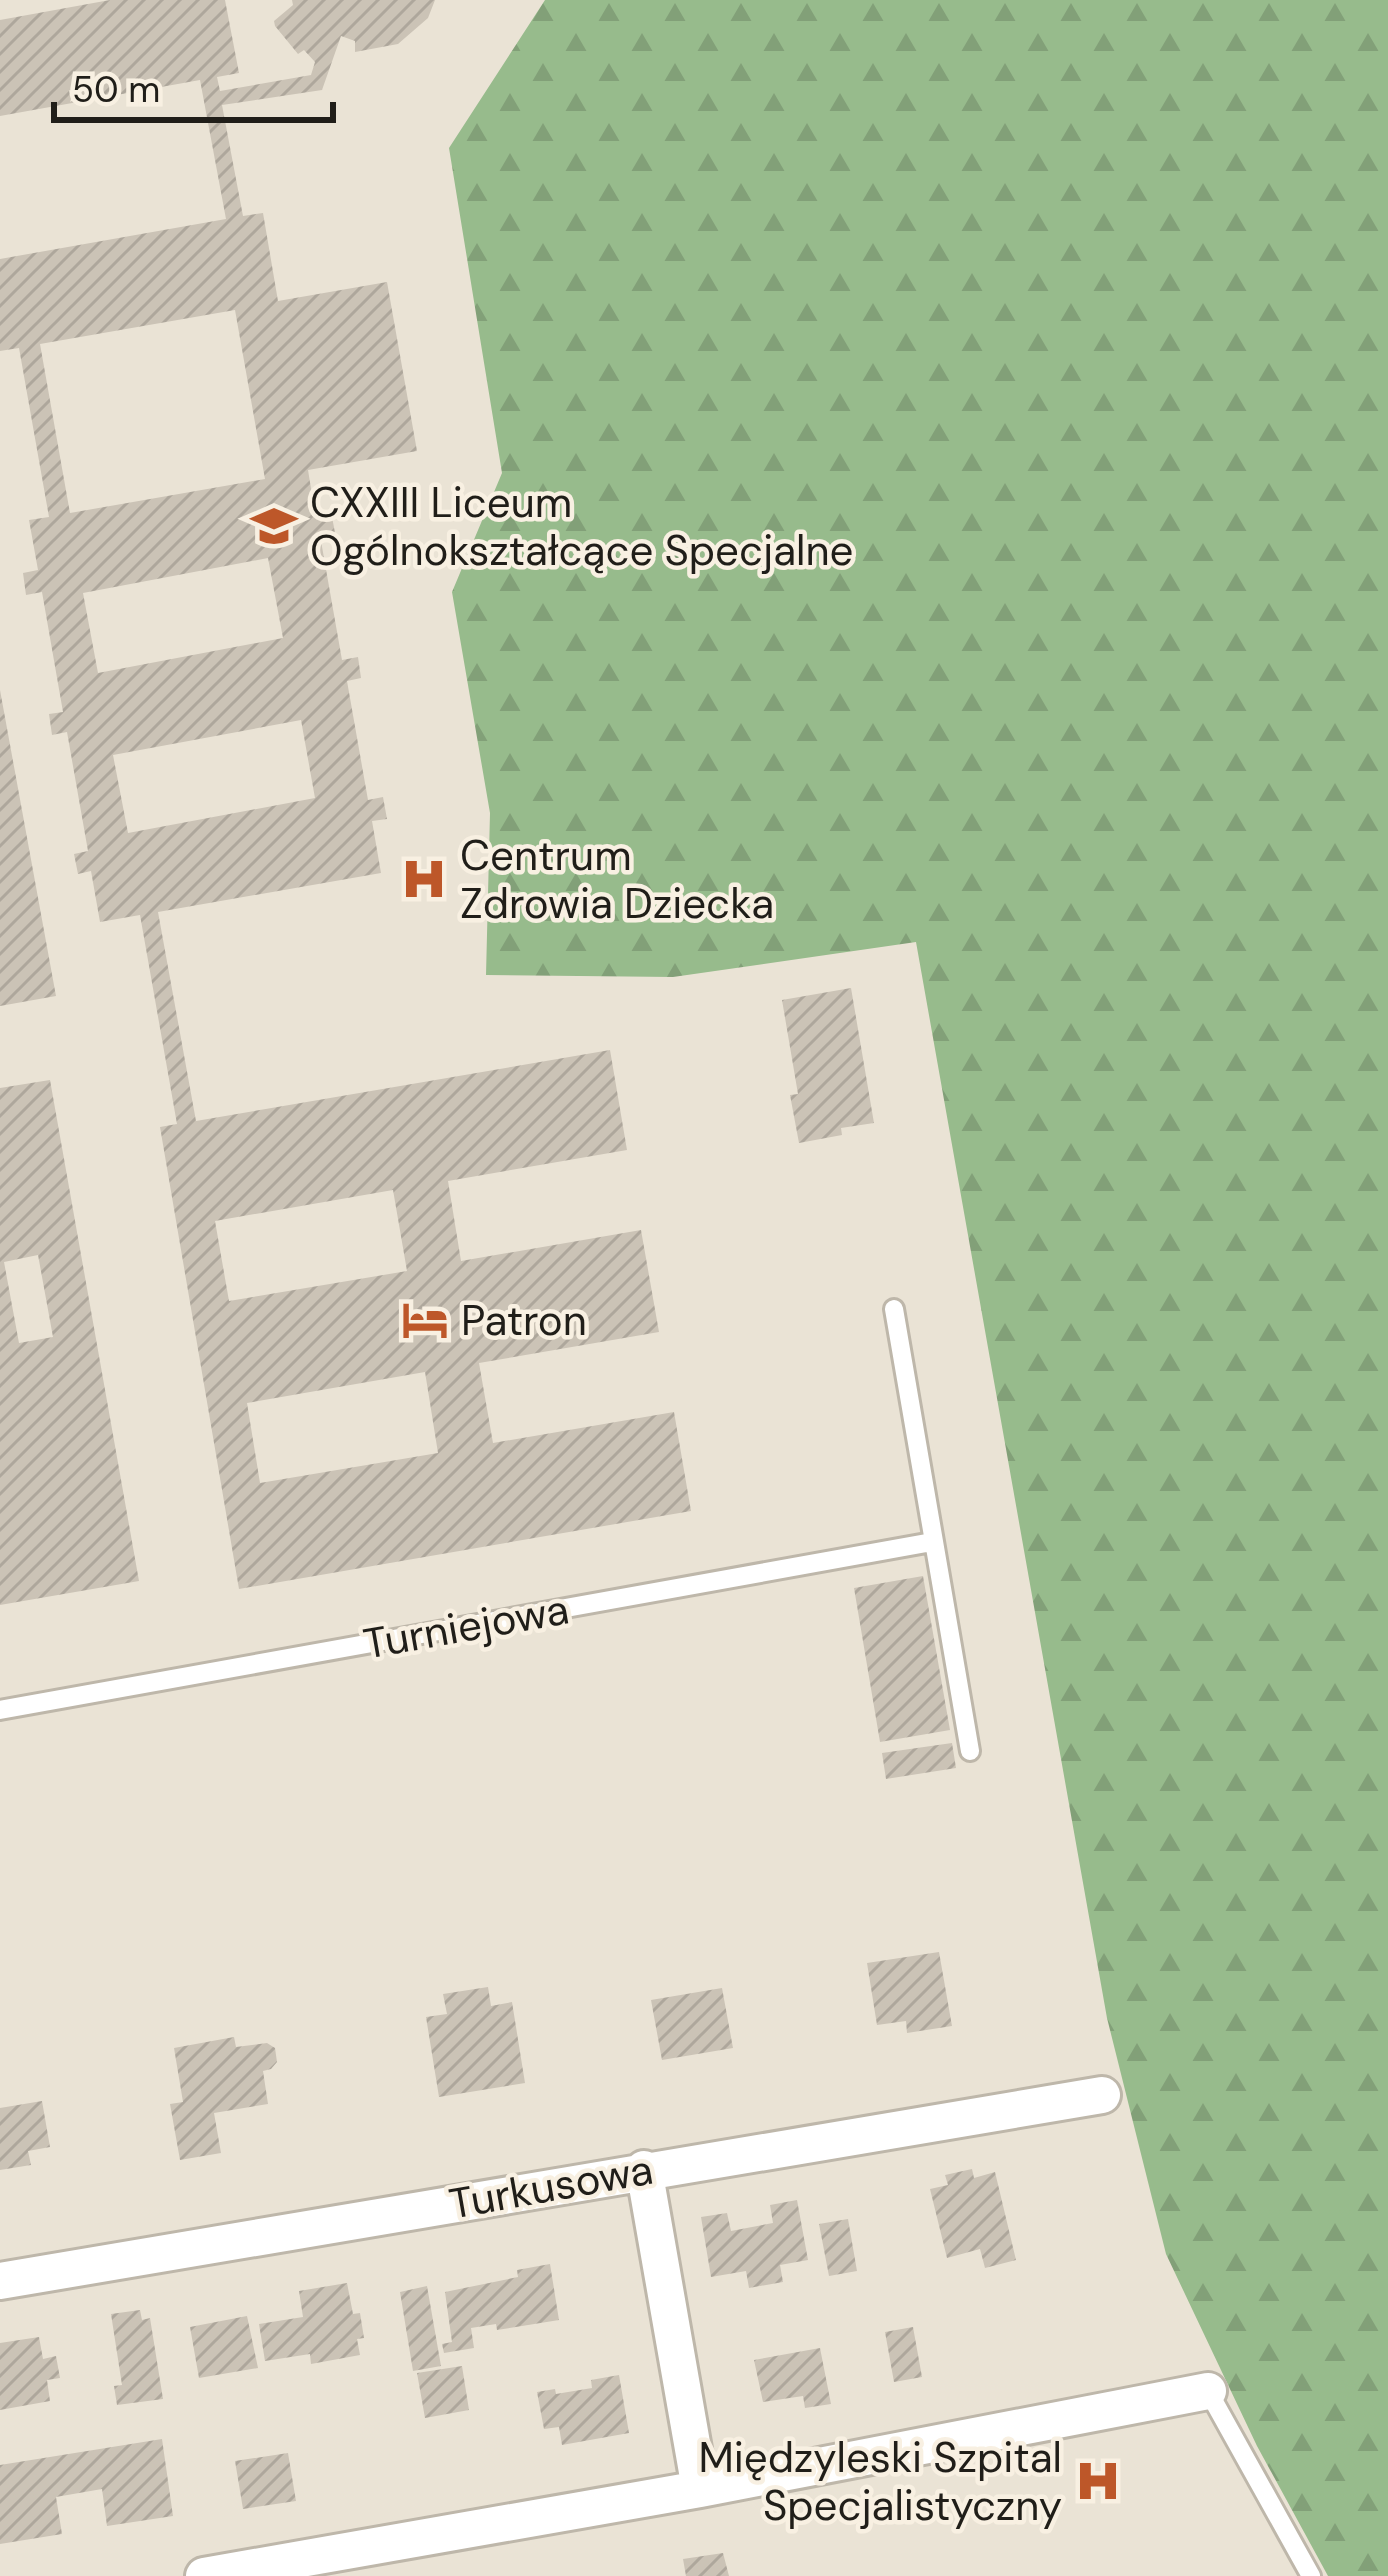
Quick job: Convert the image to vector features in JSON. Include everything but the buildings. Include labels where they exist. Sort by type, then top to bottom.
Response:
[{"type":"street","name":"Turkusowa","points":[[0,2281],[1102,2095]]},
{"type":"street","points":[[644,2169],[700,2489]]},
{"type":"street","points":[[204,2576],[700,2489],[1208,2391]]},
{"type":"lane","points":[[894,1309],[970,1750]]},
{"type":"lane","name":"Turniejowa","points":[[0,1710],[932,1542]]},
{"type":"lane","points":[[1208,2391],[1311,2576]]},
{"type":"green space","points":[[545,0],[1388,0],[1388,2576],[1328,2576],[1257,2446],[1166,2254],[1107,2018],[916,942],[673,977],[486,975],[490,813],[452,592],[502,473],[449,148]]},
{"type":"place","name":"CXXIII Liceum Ogólnokształcące Specjalne","points":[[274,526]]},
{"type":"place","name":"Centrum Zdrowia Dziecka","points":[[424,879]]},
{"type":"place","name":"Patron","points":[[425,1320]]},
{"type":"place","name":"Międzyleski Szpital Specjalistyczny","points":[[1098,2481]]}]
